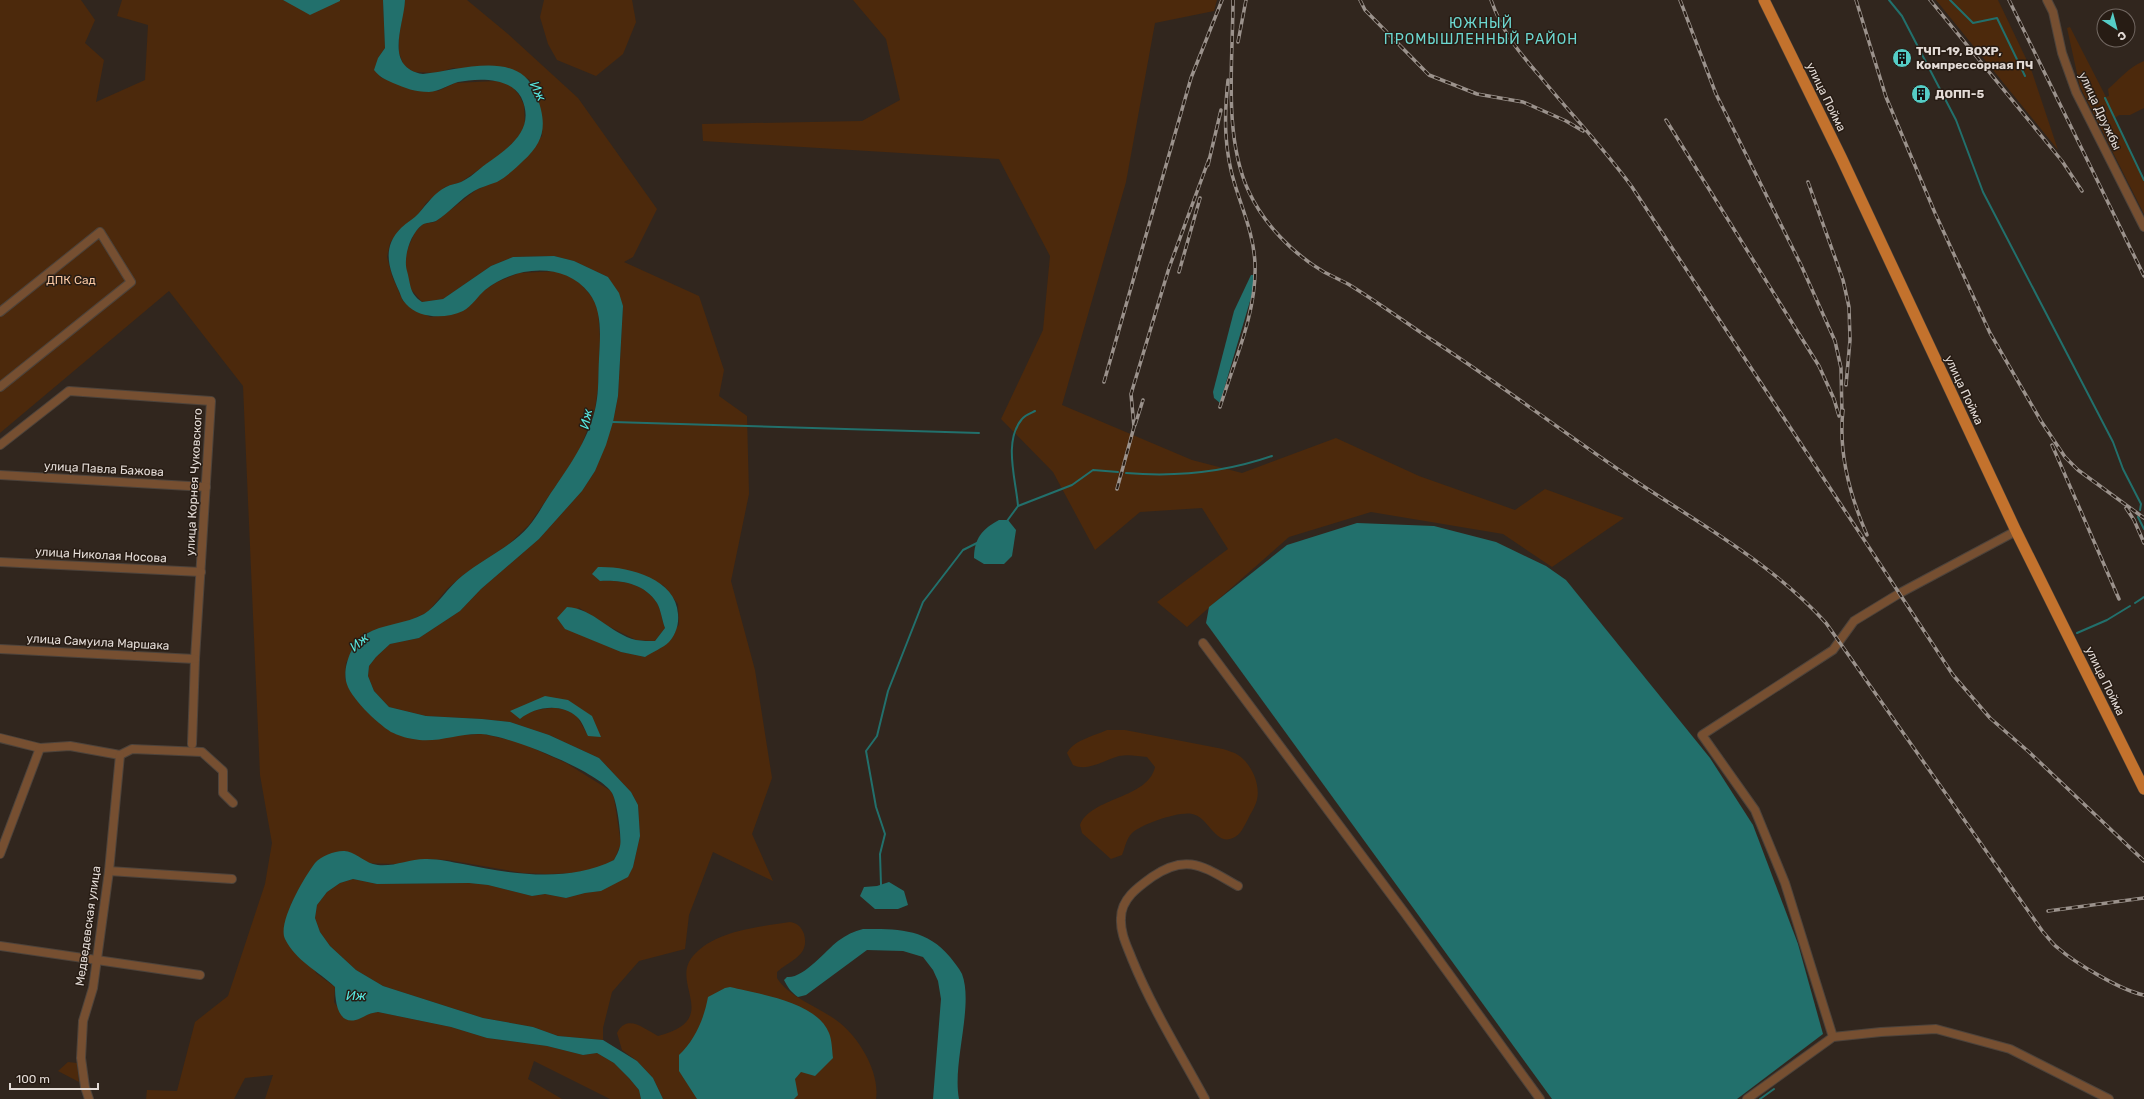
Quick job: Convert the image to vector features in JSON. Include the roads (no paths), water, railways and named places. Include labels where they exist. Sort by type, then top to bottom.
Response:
[{"type":"main road","name":"улица Пойма","points":[[1764,0],[1844,164],[2016,531],[2144,789]]},
{"type":"street","name":"улица Дружбы","points":[[2047,0],[2053,12],[2062,53],[2076,92],[2144,227]]},
{"type":"street","points":[[0,312],[100,232],[131,282],[0,388]]},
{"type":"street","name":"улица Корнея Чуковского","points":[[0,445],[69,391],[210,401],[195,659],[192,744]]},
{"type":"street","name":"улица Павла Бажова","points":[[0,475],[206,487]]},
{"type":"street","points":[[1833,1037],[1784,883],[1755,810],[1702,735],[1833,650],[1854,621],[1900,593],[2016,531]]},
{"type":"street","name":"улица Николая Носова","points":[[0,562],[201,572]]},
{"type":"street","points":[[1203,643],[1404,912],[1540,1099]]},
{"type":"street","name":"улица Самуила Маршака","points":[[0,649],[195,659]]},
{"type":"street","points":[[0,738],[40,748],[70,746],[120,755],[132,749],[202,752],[223,771],[223,793],[233,803]]},
{"type":"street","points":[[0,854],[40,748]]},
{"type":"street","name":"Медведевская улица","points":[[89,1099],[85,1087],[81,1058],[83,1021],[93,988],[97,960],[109,871],[120,755]]},
{"type":"street","points":[[1205,1099],[1144,987],[1122,934],[1121,917],[1126,900],[1140,885],[1159,872],[1175,865],[1200,864],[1238,886]]},
{"type":"street","points":[[109,871],[232,879]]},
{"type":"street","points":[[0,946],[200,975]]},
{"type":"street","points":[[1747,1099],[1833,1037],[1880,1032],[1936,1029],[2010,1049],[2109,1099]]},
{"type":"water","points":[[283,0],[340,0],[340,1],[310,15]]},
{"type":"water","name":"Иж","points":[[383,0],[405,0],[400,33],[399,54],[403,63],[411,70],[423,74],[487,66],[502,67],[517,71],[528,80],[536,94],[540,104],[543,122],[540,138],[536,146],[531,153],[510,173],[497,182],[474,191],[436,221],[422,225],[414,234],[408,246],[406,266],[410,285],[418,299],[422,302],[443,299],[491,266],[513,257],[554,256],[574,261],[608,277],[619,293],[623,306],[618,396],[613,422],[606,445],[595,471],[582,491],[539,539],[481,589],[460,611],[419,638],[390,644],[369,666],[368,676],[374,691],[389,707],[426,716],[510,722],[549,735],[599,758],[631,792],[638,805],[640,836],[633,867],[628,877],[601,891],[566,898],[545,894],[532,896],[488,885],[469,883],[377,884],[353,879],[340,883],[327,892],[317,905],[315,918],[320,932],[330,946],[356,970],[383,986],[483,1018],[533,1027],[558,1036],[603,1040],[637,1061],[653,1078],[663,1099],[641,1099],[639,1090],[629,1078],[614,1063],[597,1053],[583,1055],[547,1046],[487,1038],[451,1027],[378,1012],[361,1018],[347,1020],[339,1012],[335,987],[301,960],[285,939],[285,922],[288,911],[305,878],[315,863],[321,858],[339,851],[350,852],[369,863],[380,865],[420,859],[432,859],[500,871],[559,874],[578,872],[614,860],[620,846],[619,820],[614,797],[604,784],[590,775],[552,756],[494,736],[472,734],[422,740],[407,738],[396,734],[385,728],[364,709],[352,694],[346,681],[345,675],[347,662],[353,648],[361,638],[379,628],[410,620],[429,611],[462,576],[505,547],[529,526],[568,468],[585,438],[596,405],[598,388],[600,325],[597,308],[589,293],[579,283],[566,276],[539,270],[510,276],[485,290],[463,311],[449,315],[433,316],[418,313],[411,309],[402,299],[392,275],[389,259],[391,243],[395,236],[401,228],[417,215],[438,192],[448,186],[468,178],[511,144],[518,137],[523,128],[525,109],[521,97],[516,90],[502,82],[493,80],[475,80],[458,82],[437,90],[424,92],[406,88],[390,82],[380,76],[374,70],[378,58],[385,48]]},
{"type":"water","points":[[1251,275],[1254,275],[1253,291],[1220,403],[1214,398],[1213,392],[1234,311]]},
{"type":"water","points":[[999,520],[1008,520],[1016,530],[1012,556],[1004,564],[984,564],[974,558],[977,540],[988,527]]},
{"type":"water","points":[[1357,523],[1434,526],[1496,542],[1546,566],[1566,580],[1710,758],[1753,825],[1798,944],[1823,1034],[1737,1099],[1552,1099],[1206,623],[1209,607],[1287,545]]},
{"type":"water","points":[[598,567],[610,567],[636,572],[659,583],[669,591],[675,602],[678,618],[675,632],[669,642],[645,657],[621,652],[565,629],[557,618],[567,607],[576,608],[594,616],[618,632],[636,640],[655,641],[665,628],[657,603],[652,596],[646,591],[632,584],[616,581],[600,581],[592,574]]},
{"type":"water","points":[[545,696],[568,700],[592,716],[601,737],[588,736],[579,719],[571,712],[563,709],[540,709],[520,719],[510,711]]},
{"type":"water","points":[[889,882],[904,891],[908,905],[898,909],[875,909],[860,896],[864,887],[877,886]]},
{"type":"water","points":[[863,929],[899,930],[921,935],[941,947],[961,972],[965,987],[966,1002],[958,1069],[959,1099],[933,1099],[941,999],[938,981],[933,970],[923,957],[903,951],[867,950],[806,995],[798,997],[788,988],[785,983],[784,980],[787,977],[800,974],[814,964],[841,939],[853,932]]},
{"type":"water","points":[[730,987],[771,996],[800,1007],[813,1014],[822,1022],[829,1033],[833,1058],[815,1076],[801,1072],[795,1079],[798,1095],[794,1099],[697,1099],[679,1071],[679,1055],[690,1043],[698,1029],[708,997]]},
{"type":"waterway","points":[[1889,0],[1902,16],[1956,120],[1983,192],[2113,442],[2123,469],[2141,504],[2140,510]]},
{"type":"waterway","points":[[1950,0],[1973,23],[1997,18],[2025,76]]},
{"type":"waterway","points":[[2105,98],[2144,180]]},
{"type":"waterway","points":[[1007,521],[1018,506],[1012,461],[1013,438],[1016,428],[1022,419],[1026,415],[1035,411]]},
{"type":"waterway","points":[[613,422],[979,433]]},
{"type":"waterway","points":[[1126,473],[1181,474],[1200,472],[1237,466],[1272,456]]},
{"type":"waterway","points":[[1018,506],[1072,485],[1093,470],[1118,472]]},
{"type":"waterway","points":[[2138,517],[2144,529]]},
{"type":"waterway","points":[[881,885],[880,854],[885,834],[876,807],[866,751],[877,736],[888,691],[923,602],[963,550],[977,543]]},
{"type":"waterway","points":[[2135,603],[2144,597]]},
{"type":"waterway","points":[[2077,633],[2107,620],[2130,606]]},
{"type":"waterway","points":[[1760,1099],[1774,1089]]},
{"type":"railway","points":[[1104,382],[1191,78],[1222,0]]},
{"type":"railway","points":[[1233,0],[1231,98],[1236,147],[1241,170],[1249,192],[1255,204],[1280,237],[1312,265],[1358,290],[1455,355],[1608,463],[1735,546],[1783,582],[1826,623],[2043,932],[2066,954],[2099,976],[2124,988],[2144,995]]},
{"type":"railway","points":[[1238,42],[1246,0]]},
{"type":"railway","points":[[1360,0],[1365,10],[1429,75],[1477,94],[1523,102],[1566,121],[1583,131]]},
{"type":"railway","points":[[1491,0],[1505,31],[1523,57],[1632,187],[1953,675],[1990,718],[2029,752],[2144,861]]},
{"type":"railway","points":[[1680,0],[1716,94],[1801,265],[1835,341],[1841,368],[1842,415]]},
{"type":"railway","points":[[1856,0],[1886,97],[1935,213],[1990,333],[2041,421],[2065,457],[2078,470],[2144,518]]},
{"type":"railway","points":[[1930,0],[2062,161],[2082,191]]},
{"type":"railway","points":[[2009,0],[2144,276]]},
{"type":"railway","points":[[1220,407],[1244,337],[1255,282],[1253,244],[1231,172],[1227,146],[1226,107],[1228,80]]},
{"type":"railway","points":[[1208,165],[1221,110]]},
{"type":"railway","points":[[1666,120],[1819,366],[1834,399],[1839,416]]},
{"type":"railway","points":[[1117,489],[1134,427],[1131,394],[1169,268],[1209,159]]},
{"type":"railway","points":[[1808,182],[1843,280],[1849,307],[1850,340],[1846,385]]},
{"type":"railway","points":[[1179,272],[1200,198]]},
{"type":"railway","points":[[1135,425],[1143,400]]},
{"type":"railway","points":[[1843,410],[1842,442],[1847,474],[1855,505],[1867,535]]},
{"type":"railway","points":[[2052,445],[2119,599]]},
{"type":"railway","points":[[2126,508],[2134,520],[2144,543]]},
{"type":"railway","points":[[2048,911],[2144,898]]},
{"type":"place","name":"ТЧП-19, ВОХР, Компрессорная ПЧ","points":[[1902,58]]},
{"type":"place","name":"ДОПП-5","points":[[1921,94]]},
{"type":"district","name":"ЮЖНЫЙ ПРОМЫШЛЕННЫЙ РАЙОН","points":[[1481,32]]},
{"type":"park label","name":"ДПК Сад","points":[[71,280]]}]
